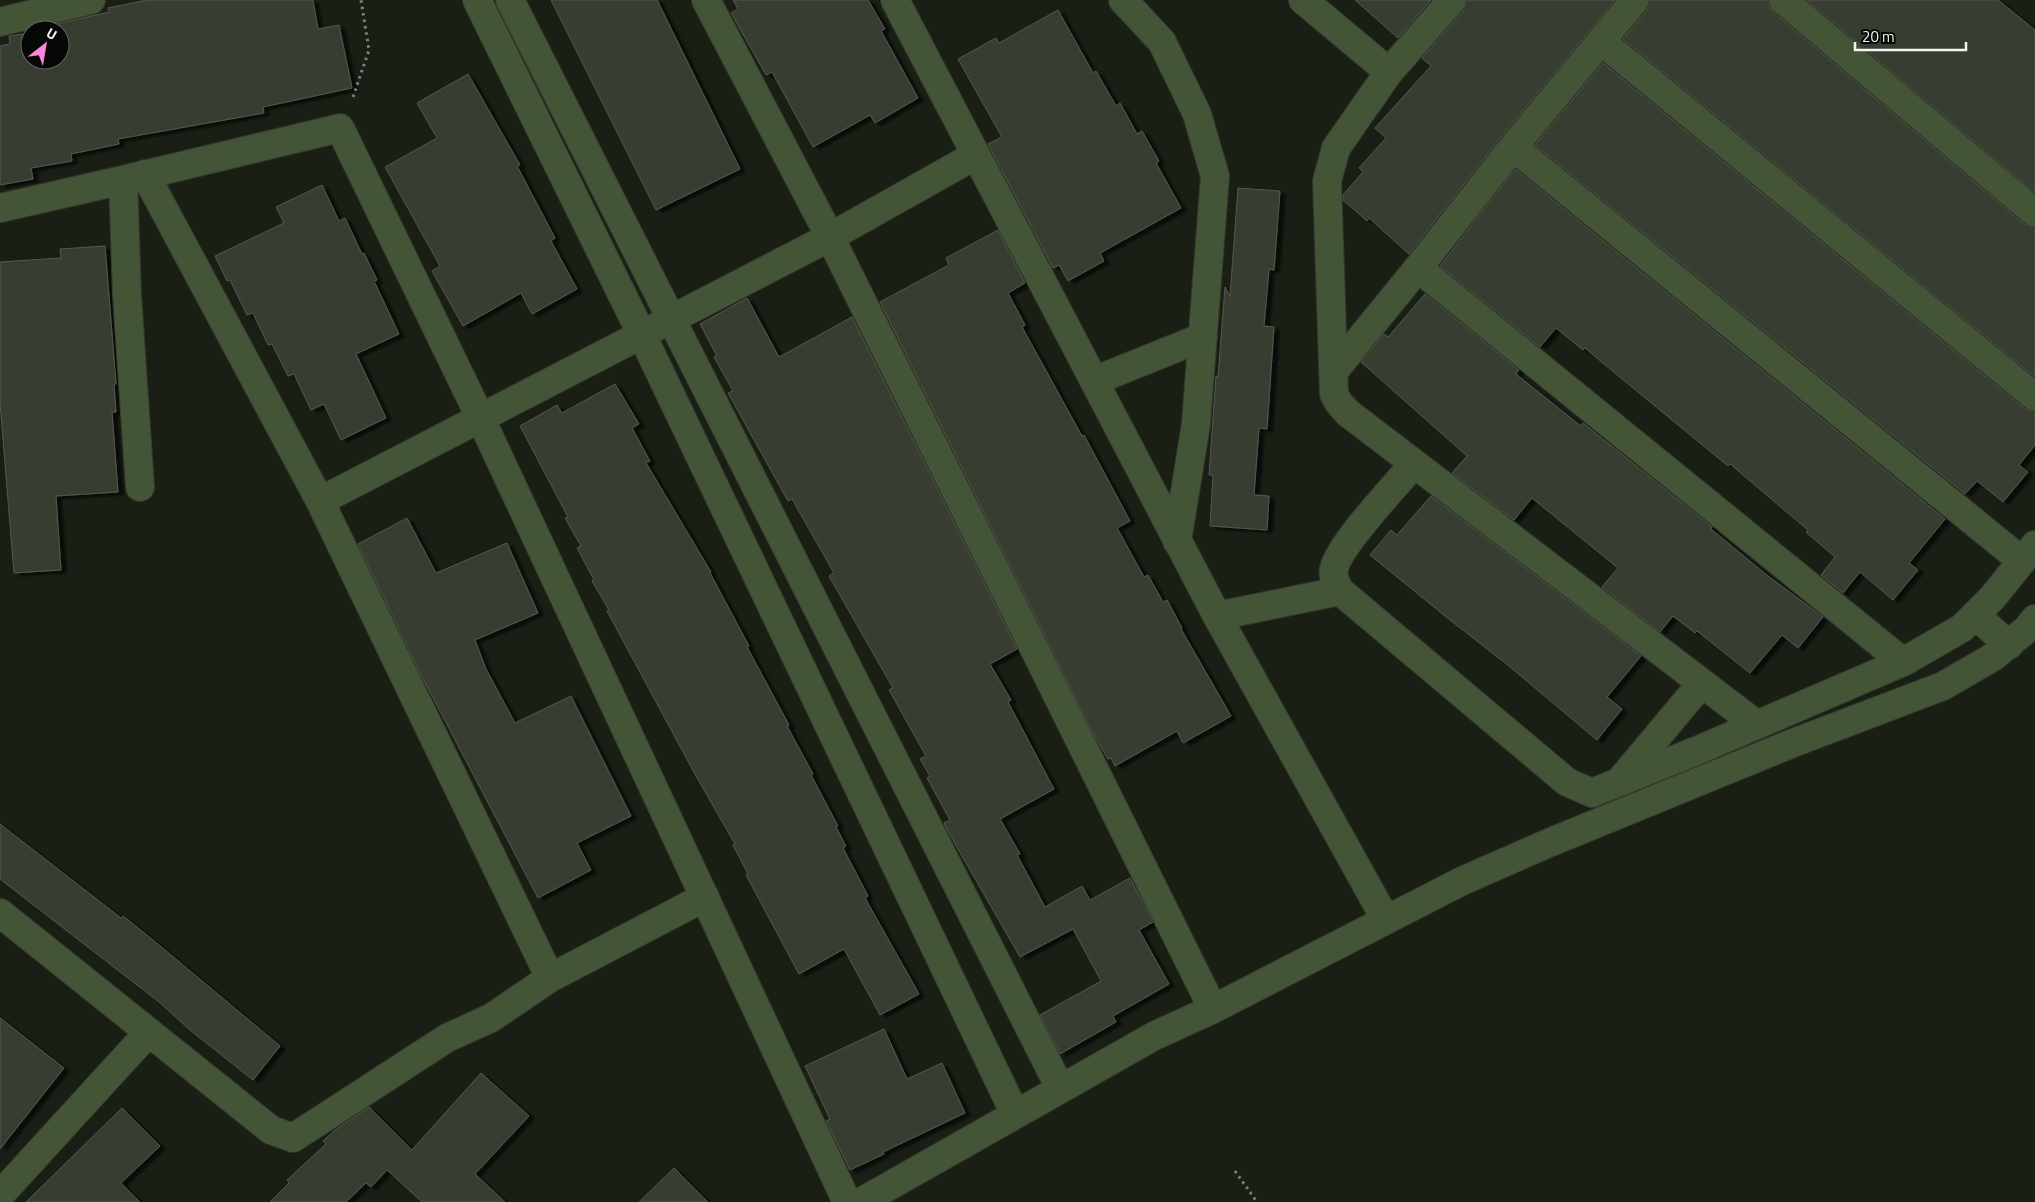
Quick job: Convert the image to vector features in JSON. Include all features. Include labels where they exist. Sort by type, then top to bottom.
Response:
[{"type":"street","points":[[0,22],[62,3],[91,0]]},
{"type":"street","points":[[477,0],[641,334],[1016,1114]]},
{"type":"street","points":[[510,0],[1060,1088]]},
{"type":"street","points":[[706,0],[830,237],[1213,1009]]},
{"type":"street","points":[[895,0],[1216,616],[1386,920]]},
{"type":"street","points":[[1123,0],[1162,42],[1197,114],[1215,176],[1196,424],[1177,540]]},
{"type":"street","points":[[1303,0],[1389,72]]},
{"type":"street","points":[[1452,0],[1389,72],[1336,148],[1326,181],[1334,394],[1342,407],[1414,464],[1757,725]]},
{"type":"street","points":[[1334,371],[1513,147],[1635,0]]},
{"type":"street","points":[[1783,0],[2035,213]]},
{"type":"street","points":[[1601,41],[2035,397]]},
{"type":"street","points":[[0,208],[340,128],[480,417],[847,1202]]},
{"type":"street","points":[[1414,464],[1352,537],[1337,558],[1333,571],[1335,582],[1340,591],[1567,782],[1592,793],[1617,785],[1696,752],[1903,662],[1962,628],[2028,553],[1513,147]]},
{"type":"street","points":[[320,501],[830,237],[976,155]]},
{"type":"street","points":[[134,177],[127,295],[140,487]]},
{"type":"street","points":[[134,177],[320,501],[550,978]]},
{"type":"street","points":[[1418,268],[1903,662]]},
{"type":"street","points":[[1094,381],[1203,337]]},
{"type":"street","points":[[1216,616],[1340,591]]},
{"type":"street","points":[[1975,615],[2009,645]]},
{"type":"street","points":[[861,1202],[1154,1036],[1213,1009],[1462,881],[1793,743],[1943,686],[1993,657],[2027,629],[2035,619]]},
{"type":"street","points":[[1617,785],[1702,683]]},
{"type":"street","points":[[1696,752],[1710,777]]},
{"type":"street","points":[[0,913],[271,1130],[293,1138],[447,1038],[491,1018],[550,978],[704,897]]},
{"type":"street","points":[[0,1196],[148,1033]]},
{"type":"path","points":[[340,128],[346,118],[369,50],[360,0]]},
{"type":"path","points":[[1235,1171],[1256,1202]]},
{"type":"building","points":[[147,0],[313,0],[318,29],[339,25],[352,88],[263,107],[264,113],[118,139],[119,144],[71,154],[72,161],[31,168],[33,179],[0,185],[0,46],[10,44],[9,36],[20,34],[20,70],[70,70],[70,21],[109,12],[108,8]]},
{"type":"building","points":[[551,0],[657,0],[740,169],[656,210]]},
{"type":"building","points":[[733,0],[868,0],[885,29],[881,31],[918,98],[875,123],[870,115],[813,147],[772,72],[766,75],[731,13],[738,9]]},
{"type":"building","points":[[1355,0],[1431,0],[1398,38]]},
{"type":"building","points":[[1467,0],[1615,0],[1501,137],[1409,254],[1369,218],[1367,221],[1343,200],[1343,195],[1363,172],[1359,168],[1386,138],[1375,128],[1431,66],[1422,58],[1464,10]]},
{"type":"building","points":[[1650,0],[1768,0],[1773,12],[2025,225],[2035,228],[2035,377],[1623,39],[1647,10]]},
{"type":"building","points":[[1807,0],[1998,0],[2035,30],[2035,193]]},
{"type":"building","points":[[1058,10],[1093,73],[1096,71],[1116,106],[1120,103],[1137,134],[1142,131],[1159,161],[1156,163],[1181,208],[1100,253],[1104,261],[1068,281],[1059,265],[1053,268],[988,144],[1002,137],[958,59],[996,38],[999,43]]},
{"type":"building","points":[[1603,63],[2025,409],[2035,412],[2035,445],[2019,465],[2028,472],[2003,502],[1977,481],[1965,494],[1535,145]]},
{"type":"building","points":[[468,74],[520,165],[517,166],[555,238],[551,241],[577,289],[532,314],[521,293],[463,326],[432,271],[440,266],[385,167],[437,138],[417,103]]},
{"type":"building","points":[[1515,169],[1945,519],[1909,563],[1918,570],[1893,600],[1860,572],[1843,593],[1821,575],[1835,557],[1806,532],[1808,530],[1730,464],[1728,466],[1585,348],[1583,350],[1556,328],[1540,347],[1440,266]]},
{"type":"building","points":[[322,185],[339,221],[345,218],[362,254],[364,253],[377,280],[374,281],[399,334],[356,354],[386,418],[341,440],[324,404],[311,410],[294,374],[288,376],[272,344],[268,345],[253,313],[247,315],[230,280],[227,281],[215,256],[284,223],[276,207]]},
{"type":"building","points":[[1238,188],[1280,191],[1274,270],[1269,269],[1264,326],[1274,327],[1267,429],[1259,428],[1254,495],[1269,496],[1267,530],[1210,526],[1213,475],[1209,475],[1216,376],[1218,377],[1225,287],[1230,296]]},
{"type":"building","points":[[998,230],[1025,283],[1008,293],[1025,325],[1022,327],[1082,436],[1084,435],[1130,521],[1117,528],[1144,577],[1148,575],[1163,602],[1167,600],[1181,629],[1231,716],[1183,743],[1177,731],[1115,766],[1111,758],[1108,759],[1093,733],[880,302],[949,265],[946,258]]},
{"type":"building","points":[[105,246],[116,384],[114,384],[116,412],[112,412],[118,492],[56,496],[61,570],[14,573],[0,403],[0,262],[61,258],[60,249]]},
{"type":"building","points":[[1425,294],[1519,370],[1516,374],[1581,426],[1583,423],[1712,527],[1711,529],[1768,576],[1823,617],[1798,648],[1782,635],[1750,673],[1697,631],[1695,633],[1673,616],[1660,632],[1602,587],[1618,568],[1532,498],[1514,520],[1452,473],[1467,456],[1361,362],[1384,334],[1388,337]]},
{"type":"building","points":[[747,298],[779,357],[852,317],[1017,649],[990,664],[1011,700],[1008,702],[1054,789],[1000,819],[1020,854],[1017,855],[1045,907],[1082,886],[1090,900],[1130,878],[1153,922],[1139,930],[1169,984],[1113,1016],[1116,1022],[1060,1054],[1040,1015],[1101,981],[1073,929],[1020,957],[947,830],[944,823],[950,820],[927,778],[930,776],[920,759],[926,756],[889,690],[893,688],[829,576],[834,573],[792,499],[788,501],[728,393],[733,391],[714,357],[717,356],[700,324]]},
{"type":"building","points":[[615,384],[639,424],[632,428],[650,461],[646,463],[711,572],[838,826],[836,827],[846,846],[843,848],[868,896],[865,898],[919,994],[880,1015],[844,949],[799,974],[746,875],[748,874],[733,845],[735,844],[607,611],[609,610],[592,581],[594,580],[577,548],[581,546],[565,518],[568,517],[520,426],[557,405],[562,413]]},
{"type":"building","points":[[1431,496],[1641,656],[1607,697],[1622,709],[1597,740],[1509,666],[1370,555],[1391,530],[1397,535]]},
{"type":"building","points":[[407,518],[436,573],[507,543],[538,613],[475,640],[486,669],[515,723],[571,696],[631,816],[577,843],[591,870],[538,898],[421,675],[358,544]]},
{"type":"building","points":[[0,824],[121,918],[123,916],[280,1046],[253,1080],[190,1030],[159,1002],[0,879]]},
{"type":"building","points":[[0,1018],[64,1068],[0,1149]]},
{"type":"building","points":[[884,1029],[907,1079],[942,1063],[965,1113],[850,1170],[826,1121],[830,1119],[805,1066]]},
{"type":"building","points":[[481,1073],[529,1116],[475,1174],[505,1202],[422,1202],[387,1170],[371,1187],[366,1183],[346,1202],[270,1202],[289,1183],[287,1180],[326,1144],[323,1141],[335,1130],[369,1107],[412,1150]]},
{"type":"building","points":[[122,1108],[160,1146],[121,1183],[140,1202],[26,1202]]},
{"type":"building","points":[[674,1168],[708,1202],[639,1202]]}]
